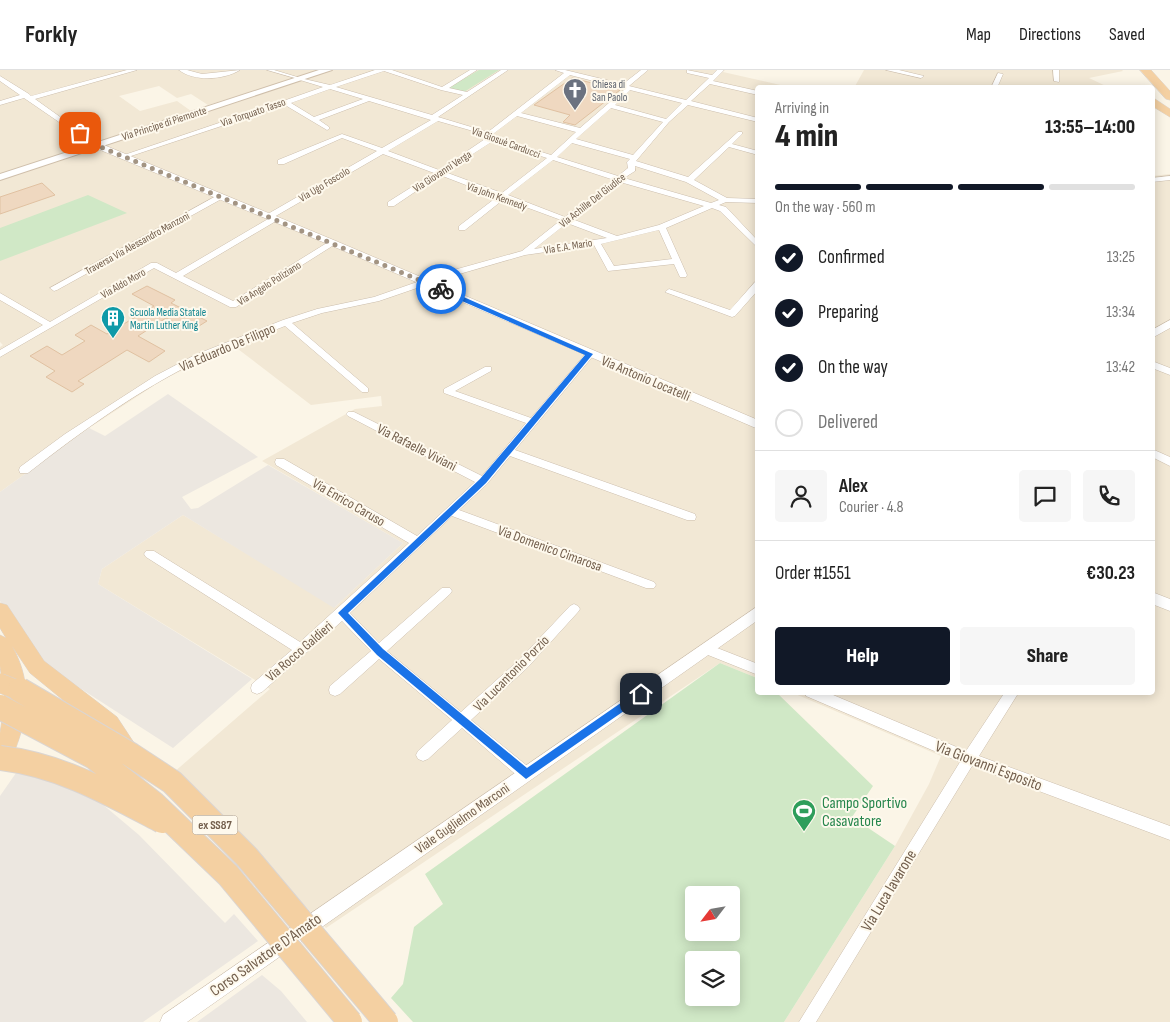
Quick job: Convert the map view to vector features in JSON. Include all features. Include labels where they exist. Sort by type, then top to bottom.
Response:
[{"type":"highway","points":[[1142,76],[1170,90]]},
{"type":"highway","points":[[1142,76],[1154,85]]},
{"type":"highway","points":[[1155,86],[1170,97]]},
{"type":"highway","points":[[1155,95],[1170,107]]},
{"type":"highway","points":[[1155,102],[1170,114]]},
{"type":"highway","points":[[0,611],[37,667],[109,724],[131,755]]},
{"type":"highway","points":[[2,648],[15,676],[17,707],[10,741],[0,758],[25,760],[77,775],[180,830]]},
{"type":"highway","name":"ex SS87","points":[[0,683],[24,692],[131,755],[172,782],[247,857],[386,1022]]},
{"type":"highway","name":"ex SS87","points":[[0,708],[94,757],[153,803],[228,875],[350,1022]]},
{"type":"main road","name":"Via Principe di Piemonte","points":[[0,177],[328,70]]},
{"type":"street","points":[[0,103],[134,70]]},
{"type":"street","points":[[182,70],[190,75],[199,77],[237,70]]},
{"type":"street","points":[[270,70],[302,79]]},
{"type":"street","name":"Via Torquato Tasso","points":[[126,156],[328,86],[381,70]]},
{"type":"street","points":[[386,70],[443,89],[468,94]]},
{"type":"street","points":[[443,89],[474,70]]},
{"type":"street","name":"Via Ugo Foscolo","points":[[271,218],[434,119],[505,70]]},
{"type":"street","points":[[558,70],[755,119]]},
{"type":"street","points":[[462,228],[551,158],[609,106],[645,70]]},
{"type":"street","points":[[690,70],[689,72],[712,80],[755,92]]},
{"type":"street","name":"Via Achille Del Giudice","points":[[524,253],[632,169],[633,160],[667,121],[688,104],[721,70]]},
{"type":"street","points":[[889,70],[921,76]]},
{"type":"street","points":[[1056,70],[1057,81]]},
{"type":"street","name":"Via Giovanni Verga","points":[[391,204],[491,136],[571,72]]},
{"type":"street","points":[[995,85],[1000,74]]},
{"type":"street","points":[[0,78],[96,145]]},
{"type":"street","name":"Via Giosuè Carducci","points":[[302,79],[491,136],[551,158],[711,207],[724,209],[755,243]]},
{"type":"street","points":[[313,120],[368,99]]},
{"type":"street","points":[[284,101],[326,128]]},
{"type":"street","points":[[609,106],[667,121]]},
{"type":"street","points":[[517,114],[582,131]]},
{"type":"street","points":[[689,180],[740,133]]},
{"type":"street","points":[[281,162],[342,136],[379,152]]},
{"type":"street","points":[[571,140],[689,180],[725,200],[755,201]]},
{"type":"street","name":"Via Antonio Locatelli","points":[[96,145],[333,243],[755,424]]},
{"type":"street","points":[[728,145],[755,152]]},
{"type":"street","name":"Via John Kennedy","points":[[379,152],[616,238]]},
{"type":"street","points":[[1155,180],[1170,178]]},
{"type":"street","name":"Traversa Via Alessandro Manzoni","points":[[54,288],[221,197]]},
{"type":"street","name":"Via E.A. Mario","points":[[425,282],[524,253],[596,242],[662,227],[725,200]]},
{"type":"street","points":[[177,276],[271,218]]},
{"type":"street","points":[[662,227],[683,275]]},
{"type":"street","points":[[596,242],[611,269],[677,261]]},
{"type":"street","name":"Via Angelo Poliziano","points":[[177,276],[233,305],[333,243]]},
{"type":"street","name":"Via Aldo Moro","points":[[0,354],[154,265],[177,276]]},
{"type":"street","name":"Via Eduardo De Filippo","points":[[24,470],[69,436],[158,378],[198,357],[286,322],[320,311],[376,299],[425,282]]},
{"type":"street","points":[[669,292],[732,314],[755,287]]},
{"type":"street","points":[[0,296],[49,325]]},
{"type":"street","points":[[286,322],[364,390]]},
{"type":"street","points":[[1155,333],[1170,323]]},
{"type":"street","name":"Via Rocco Galdieri","points":[[257,688],[342,613],[483,481],[590,354]]},
{"type":"street","points":[[1155,365],[1170,372]]},
{"type":"street","points":[[488,369],[447,391],[532,422]]},
{"type":"street","name":"Via Rafaelle Viviani","points":[[351,414],[483,481]]},
{"type":"street","points":[[508,451],[691,517]]},
{"type":"street","points":[[1155,454],[1170,462]]},
{"type":"street","name":"Via Enrico Caruso","points":[[280,462],[417,542]]},
{"type":"street","name":"Via Domenico Cimarosa","points":[[450,511],[650,585]]},
{"type":"street","points":[[150,554],[301,650]]},
{"type":"street","points":[[335,690],[380,652],[446,591]]},
{"type":"street","points":[[1155,599],[1170,605]]},
{"type":"street","name":"Via Lucantonio Porzio","points":[[423,755],[463,721],[524,663],[574,609]]},
{"type":"street","points":[[342,613],[380,652],[526,774]]},
{"type":"street","name":"Viale Guglielmo Marconi","points":[[362,887],[755,614]]},
{"type":"street","points":[[707,649],[755,669]]},
{"type":"street","name":"Via Giovanni Esposito","points":[[818,695],[968,759],[1170,832]]},
{"type":"street","name":"Via Luca Iavarone","points":[[807,1022],[968,759],[1011,695]]},
{"type":"street","name":"Corso Salvatore D'Amato","points":[[170,1022],[362,887]]},
{"type":"shaded area","points":[[0,70],[321,70],[208,105],[191,94],[177,98],[159,86],[119,96],[140,111],[177,101],[191,111],[0,174]]},
{"type":"shaded area","points":[[331,70],[725,70],[723,72],[780,85],[755,85],[755,677],[720,663],[326,928],[276,875],[173,773],[270,689],[98,584],[102,569],[183,515],[335,607],[403,543],[262,461],[355,409],[382,406],[381,396],[311,405],[234,346],[164,379],[89,428],[0,492],[0,347],[3,345],[0,342],[0,180]]},
{"type":"shaded area","points":[[864,70],[1123,71],[1089,78],[1104,85],[856,85]]},
{"type":"shaded area","points":[[1170,174],[1170,1022],[784,1022],[895,846],[929,784],[941,756],[798,695],[1155,695],[1155,176]]},
{"type":"shaded area","points":[[168,394],[258,457],[182,497],[191,509],[198,508],[268,465],[403,543],[334,608],[183,515],[102,569],[98,584],[252,679],[173,748],[44,665],[0,601],[0,492],[89,428],[105,436]]},
{"type":"shaded area","points":[[16,773],[43,778],[101,803],[139,835],[225,923],[234,914],[258,941],[143,1022],[0,1022],[0,796]]},
{"type":"shaded area","points":[[262,975],[281,991],[307,1022],[197,1022]]},
{"type":"green space","points":[[479,70],[499,70],[464,92],[448,88]]},
{"type":"green space","points":[[88,195],[127,213],[0,261],[0,228]]},
{"type":"green space","name":"Campo Sportivo Casavatore","points":[[720,663],[755,677],[755,695],[779,695],[873,786],[852,817],[895,846],[784,1022],[413,1022],[391,998],[403,984],[414,927],[443,904],[425,874]]},
{"type":"building","points":[[572,78],[620,90],[575,125],[563,122],[570,115],[534,105]]},
{"type":"building","points":[[42,183],[55,195],[0,214],[0,197]]},
{"type":"building","name":"Scuola Media Statale Martin Luther King","points":[[147,286],[175,300],[171,303],[207,321],[191,331],[166,318],[138,336],[165,351],[149,362],[127,350],[78,381],[84,384],[72,392],[46,377],[55,371],[30,356],[47,346],[62,355],[85,341],[75,335],[91,325],[107,334],[154,306],[132,294]]},
{"type":"way so far","points":[[80,133],[96,145],[441,289]]},
{"type":"place","name":"Chiesa di San Paolo","points":[[575,111]]},
{"type":"place","name":"Scuola Media Statale Martin Luther King","points":[[113,339]]},
{"type":"place","name":"Campo Sportivo Casavatore","points":[[804,832]]},
{"type":"route","points":[[441,289],[590,354],[483,481],[342,613],[380,652],[526,774],[641,694]]}]
